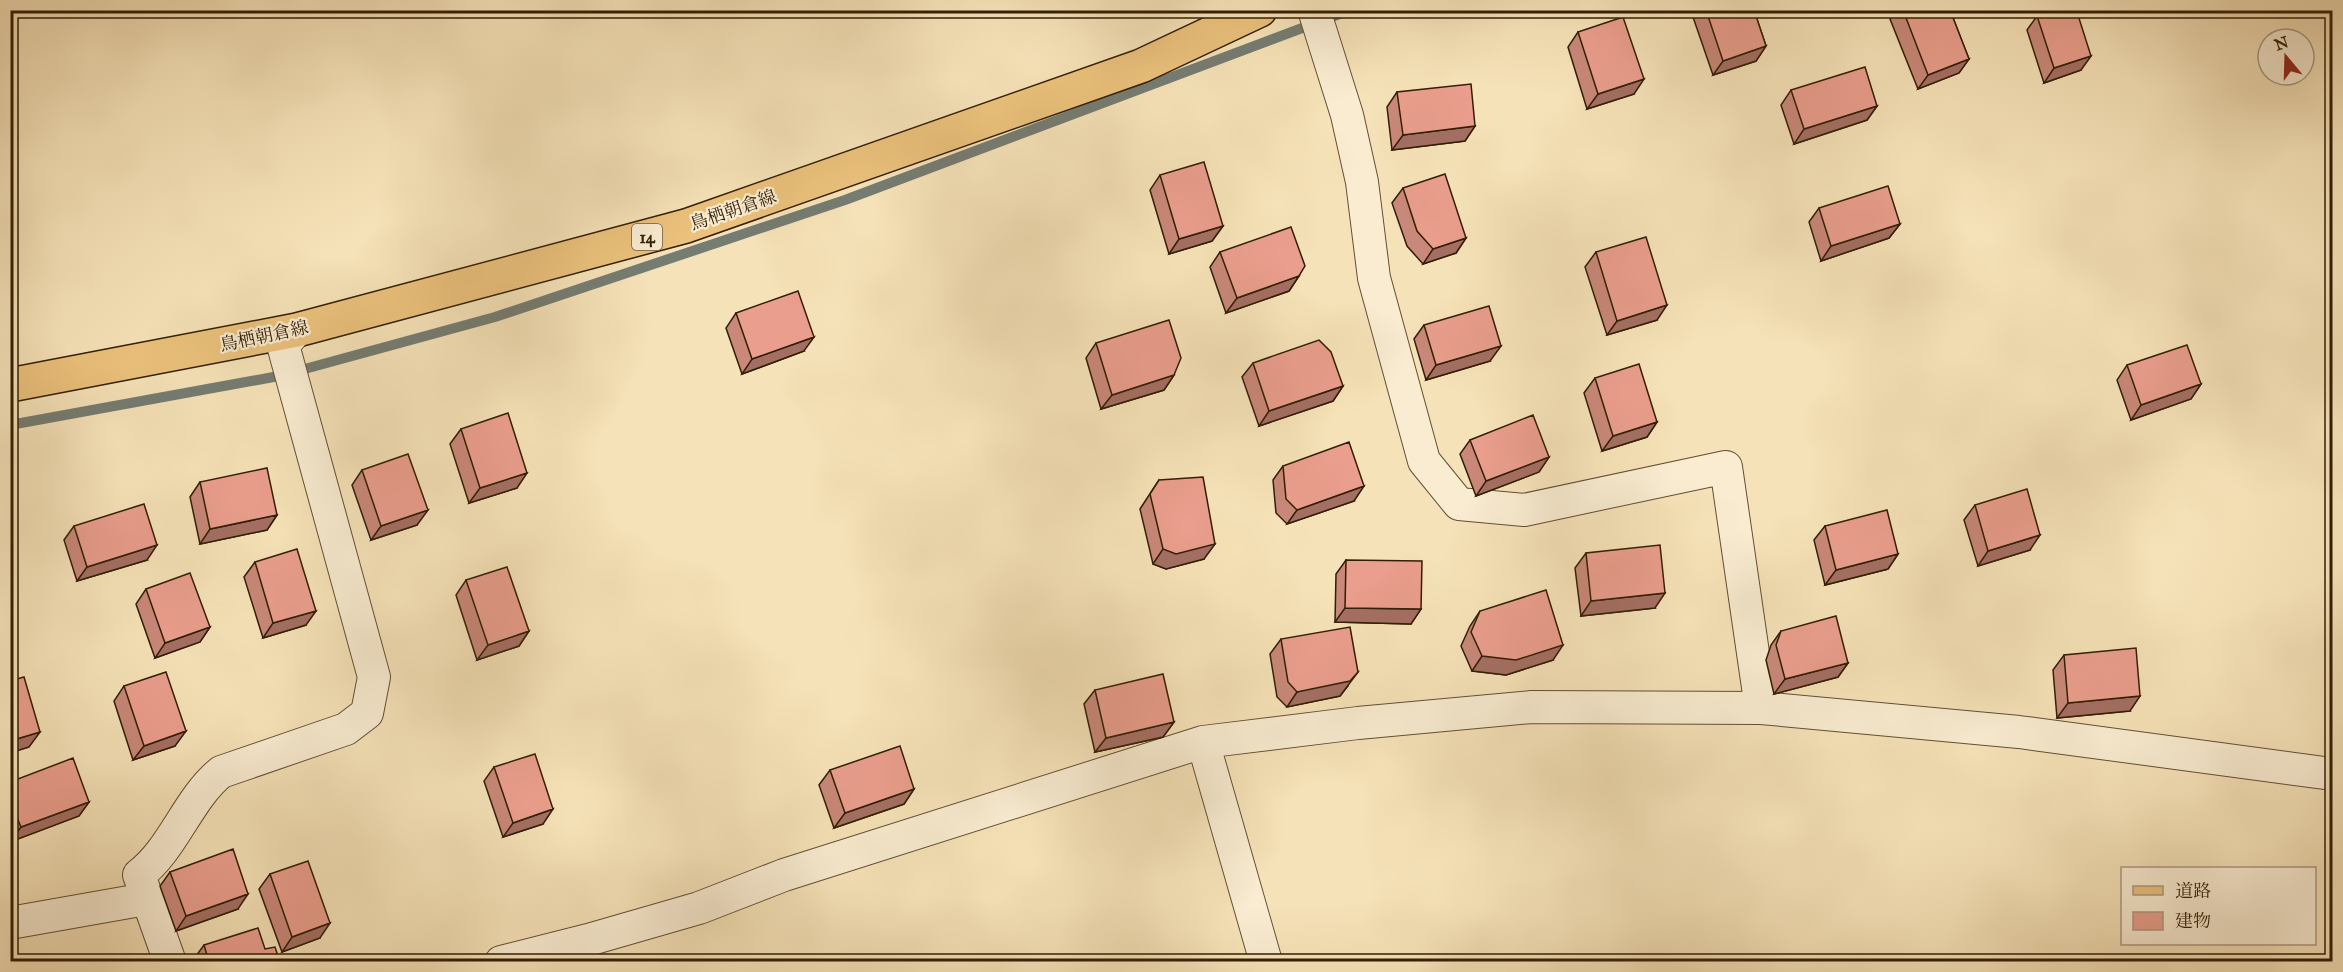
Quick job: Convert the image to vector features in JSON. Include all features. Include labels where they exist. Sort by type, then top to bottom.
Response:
[{"type":"main road","name":"鳥栖朝倉線","points":[[10,385],[290,338],[686,226],[1141,66],[1260,10]]},
{"type":"street","points":[[1314,10],[1347,115],[1362,182],[1374,278],[1424,461],[1459,504],[1524,510],[1725,468],[1761,708]]},
{"type":"street","points":[[170,962],[139,875],[153,864],[206,784],[221,772],[346,729],[367,713],[374,677],[304,422],[290,338]]},
{"type":"street","points":[[501,962],[699,908],[784,875],[1203,742],[1358,723],[1532,707],[1761,708],[2019,732],[2332,774]]},
{"type":"street","points":[[1203,742],[1266,962]]},
{"type":"street","points":[[10,923],[146,899]]},
{"type":"building","points":[[1706,10],[1754,10],[1766,46],[1723,61]]},
{"type":"building","points":[[1903,10],[1950,10],[1969,59],[1928,75]]},
{"type":"building","points":[[2052,10],[2077,12],[2091,56],[2054,68],[2037,16]]},
{"type":"building","points":[[1623,17],[1644,79],[1598,94],[1578,32]]},
{"type":"building","points":[[1865,67],[1877,106],[1804,129],[1791,90]]},
{"type":"building","points":[[1471,84],[1475,126],[1403,135],[1397,92]]},
{"type":"building","points":[[1204,162],[1223,226],[1179,239],[1160,175]]},
{"type":"building","points":[[1445,174],[1466,238],[1433,249],[1417,231],[1403,188]]},
{"type":"building","points":[[1888,186],[1900,224],[1831,246],[1819,208]]},
{"type":"building","points":[[1291,227],[1305,266],[1299,276],[1237,298],[1220,252]]},
{"type":"building","points":[[1646,237],[1667,305],[1617,321],[1596,252]]},
{"type":"building","points":[[798,291],[814,337],[752,359],[736,313]]},
{"type":"building","points":[[1489,306],[1501,346],[1436,365],[1424,325]]},
{"type":"building","points":[[1169,320],[1181,358],[1174,375],[1112,395],[1096,343]]},
{"type":"building","points":[[1319,340],[1331,352],[1343,386],[1269,411],[1253,363]]},
{"type":"building","points":[[2187,345],[2201,384],[2141,405],[2127,365]]},
{"type":"building","points":[[1639,364],[1657,422],[1613,436],[1595,378]]},
{"type":"building","points":[[508,413],[527,473],[480,488],[461,429]]},
{"type":"building","points":[[1533,415],[1549,457],[1486,481],[1470,440]]},
{"type":"building","points":[[1349,442],[1364,486],[1297,510],[1286,499],[1283,466]]},
{"type":"building","points":[[408,454],[428,510],[381,526],[362,470]]},
{"type":"building","points":[[267,468],[277,515],[210,529],[200,482]]},
{"type":"building","points":[[1203,477],[1215,544],[1176,554],[1163,549],[1150,494],[1159,480]]},
{"type":"building","points":[[2027,489],[2040,535],[1988,551],[1975,505]]},
{"type":"building","points":[[144,504],[157,545],[87,567],[74,526]]},
{"type":"building","points":[[1887,510],[1898,554],[1836,570],[1825,526]]},
{"type":"building","points":[[1660,545],[1665,593],[1591,601],[1586,553]]},
{"type":"building","points":[[297,549],[316,611],[273,623],[255,562]]},
{"type":"building","points":[[1346,560],[1422,561],[1421,609],[1345,608]]},
{"type":"building","points":[[507,567],[529,631],[488,645],[466,580]]},
{"type":"building","points":[[190,573],[210,627],[165,643],[146,589]]},
{"type":"building","points":[[1546,590],[1563,645],[1516,660],[1482,656],[1471,632],[1480,611]]},
{"type":"building","points":[[1836,616],[1848,663],[1785,679],[1776,645],[1781,631]]},
{"type":"building","points":[[1350,627],[1358,672],[1350,681],[1297,692],[1288,682],[1281,639]]},
{"type":"building","points":[[2136,648],[2140,696],[2068,703],[2064,655]]},
{"type":"building","points":[[166,672],[186,731],[144,746],[124,686]]},
{"type":"building","points":[[1163,674],[1174,722],[1106,738],[1095,690]]},
{"type":"building","points":[[24,677],[40,732],[10,741],[10,681]]},
{"type":"building","points":[[900,746],[914,789],[845,813],[830,770]]},
{"type":"building","points":[[535,754],[553,809],[513,823],[494,767]]},
{"type":"building","points":[[73,758],[89,802],[21,827],[10,801],[10,782]]},
{"type":"building","points":[[233,849],[248,894],[186,916],[170,872]]},
{"type":"building","points":[[308,861],[330,923],[292,937],[270,874]]},
{"type":"building","points":[[258,928],[265,949],[275,947],[280,962],[209,962],[204,945]]},
{"type":"building","points":[[95,956],[96,962],[79,962]]},
{"type":"waterway","points":[[10,425],[279,376],[495,317],[845,200],[1350,10]]}]
